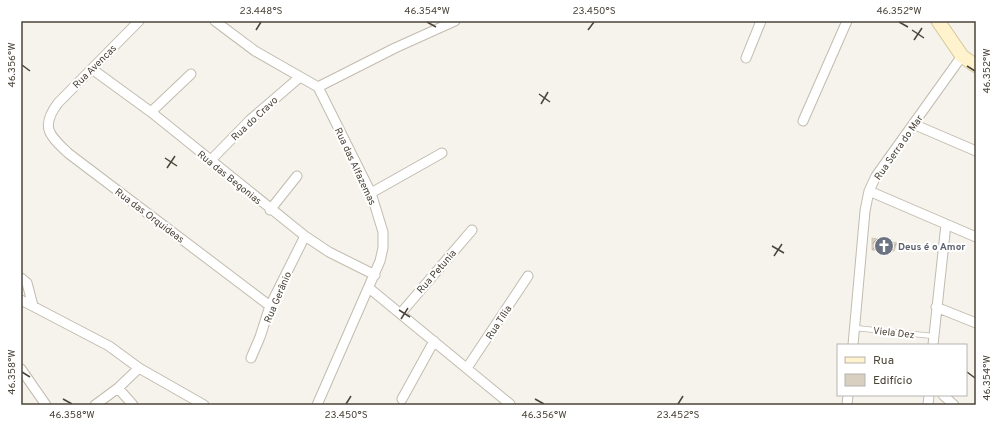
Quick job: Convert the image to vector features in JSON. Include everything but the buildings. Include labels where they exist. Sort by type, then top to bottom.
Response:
[{"type":"street","name":"Rua Avencas","points":[[51,113],[58,103],[139,21]]},
{"type":"street","points":[[215,21],[255,51],[318,87],[395,48],[455,21]]},
{"type":"street","points":[[746,58],[761,21]]},
{"type":"street","points":[[803,121],[847,21]]},
{"type":"street","points":[[938,21],[962,56],[976,66]]},
{"type":"street","name":"Rua Serra do Mar","points":[[853,344],[865,211],[869,191],[876,176],[962,56]]},
{"type":"street","name":"Rua das Begonias","points":[[92,69],[151,112],[270,210],[305,236],[329,252],[375,275]]},
{"type":"street","points":[[151,112],[191,74]]},
{"type":"street","name":"Rua do Cravo","points":[[210,161],[250,120],[300,77]]},
{"type":"street","name":"Rua das Alfazemas","points":[[317,405],[375,275],[383,248],[383,232],[371,193],[318,87]]},
{"type":"street","name":"Rua das Orquideas","points":[[51,113],[48,121],[48,130],[54,139],[68,153],[270,306]]},
{"type":"street","points":[[913,124],[976,151]]},
{"type":"street","points":[[371,193],[442,153]]},
{"type":"street","points":[[270,210],[297,176]]},
{"type":"street","points":[[869,191],[976,237]]},
{"type":"street","points":[[933,340],[946,224]]},
{"type":"street","name":"Rua Petunia","points":[[401,313],[472,230]]},
{"type":"street","name":"Rua Gerânio","points":[[251,358],[260,337],[270,306],[305,236]]},
{"type":"street","name":"Rua Tília","points":[[467,368],[528,276]]},
{"type":"street","points":[[21,278],[27,283],[33,306]]},
{"type":"street","points":[[369,288],[510,404]]},
{"type":"street","points":[[21,300],[109,346],[139,368],[204,405]]},
{"type":"street","points":[[936,306],[976,323]]},
{"type":"street","points":[[402,399],[434,341]]},
{"type":"street","points":[[96,405],[118,388],[139,368]]},
{"type":"street","points":[[21,369],[46,405]]},
{"type":"street","points":[[118,388],[132,405]]},
{"type":"street","points":[[943,396],[954,405]]},
{"type":"lane","name":"Viela Dez","points":[[855,328],[933,340]]},
{"type":"place","name":"Deus é o Amor","points":[[884,246]]}]
